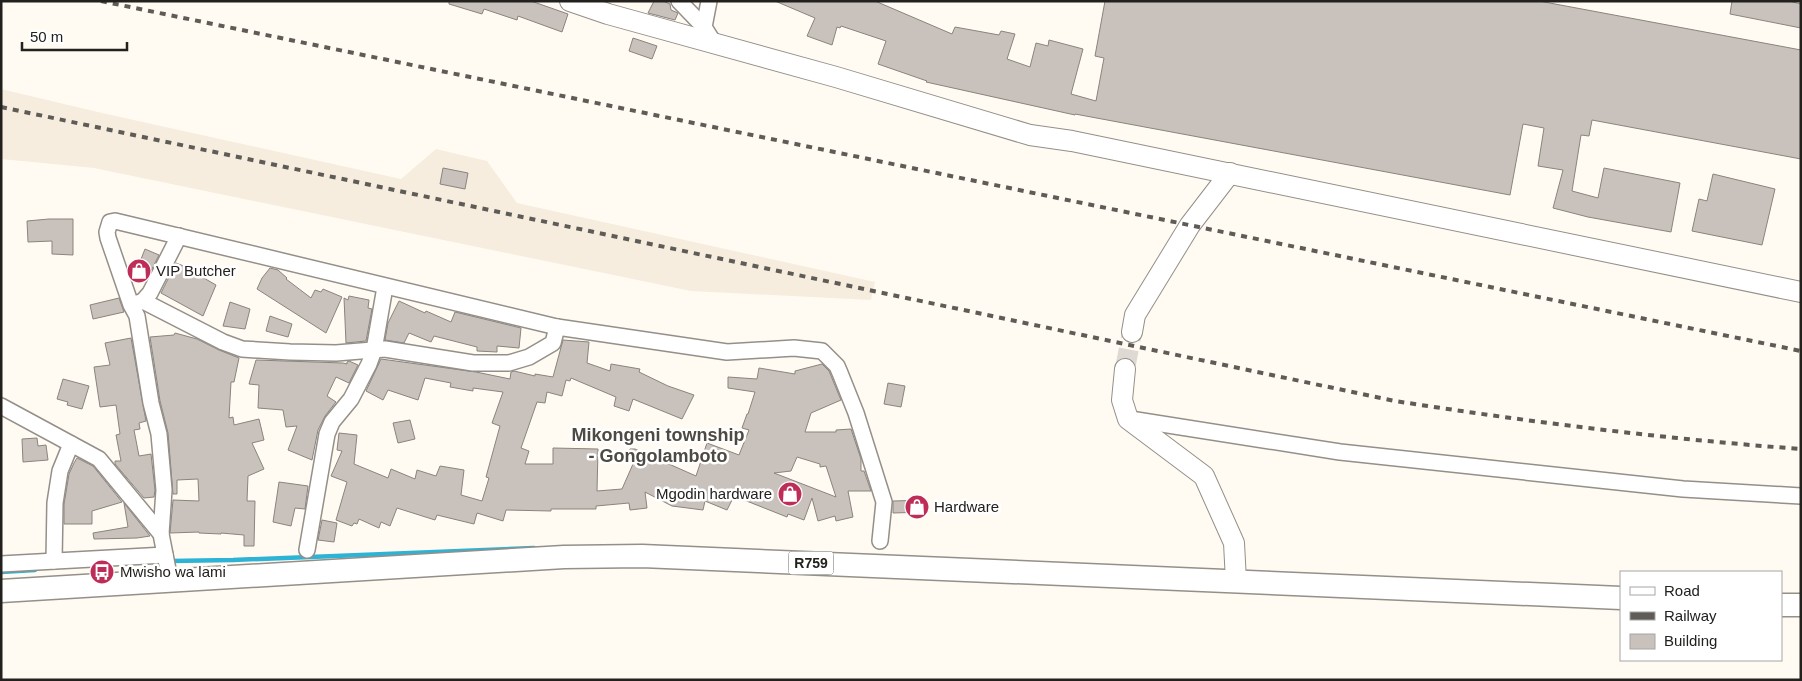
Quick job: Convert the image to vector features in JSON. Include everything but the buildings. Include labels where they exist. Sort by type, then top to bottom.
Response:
[{"type":"main road","name":"R759","points":[[1,590],[564,557],[642,556],[1620,598]]},
{"type":"main road","points":[[1782,605],[1801,606]]},
{"type":"street","points":[[570,1],[608,14],[709,35],[836,77],[1030,135],[1072,141],[1230,173],[1801,292]]},
{"type":"street","points":[[679,1],[709,35]]},
{"type":"street","points":[[709,1],[709,35]]},
{"type":"street","points":[[1132,332],[1135,315],[1185,233],[1230,173]]},
{"type":"street","points":[[170,580],[161,534],[164,490],[159,434],[151,403],[137,316],[137,303],[108,238],[107,232],[110,222],[115,221],[557,327],[727,352],[794,348],[822,351],[837,366],[840,373],[856,413],[884,502],[880,540]]},
{"type":"street","points":[[137,303],[150,293],[179,236]]},
{"type":"street","points":[[307,550],[327,434],[332,422],[351,399],[374,350],[385,287]]},
{"type":"street","points":[[137,303],[242,349],[336,353],[398,350],[473,363],[509,363],[529,357],[553,343],[557,327]]},
{"type":"street","points":[[1126,369],[1122,400],[1128,419],[1204,476],[1234,543],[1236,581]]},
{"type":"street","points":[[4,411],[99,459],[161,534]]},
{"type":"street","points":[[1128,419],[1340,452],[1683,489],[1801,496]]},
{"type":"street","points":[[54,561],[55,503],[60,471],[71,444]]},
{"type":"street","points":[[1,564],[165,555]]},
{"type":"shaded area","points":[[1,89],[401,179],[436,149],[487,161],[517,203],[875,282],[871,300],[691,291],[94,168],[1,159]]},
{"type":"waterway","points":[[170,561],[534,548]]},
{"type":"waterway","points":[[1,572],[35,570]]},
{"type":"tunnel","points":[[1125,369],[1132,332]]},
{"type":"railway","points":[[101,1],[1801,351]]},
{"type":"railway","points":[[1,107],[1395,401],[1598,429],[1801,449]]},
{"type":"place","name":"VIP Butcher","points":[[139,271]]},
{"type":"place","name":"Mgodin hardware","points":[[790,494]]},
{"type":"place","name":"Hardware","points":[[917,507]]},
{"type":"place","name":"Mwisho wa lami","points":[[102,572]]},
{"type":"district","name":"Mikongeni township - Gongolamboto","points":[[658,445]]}]
